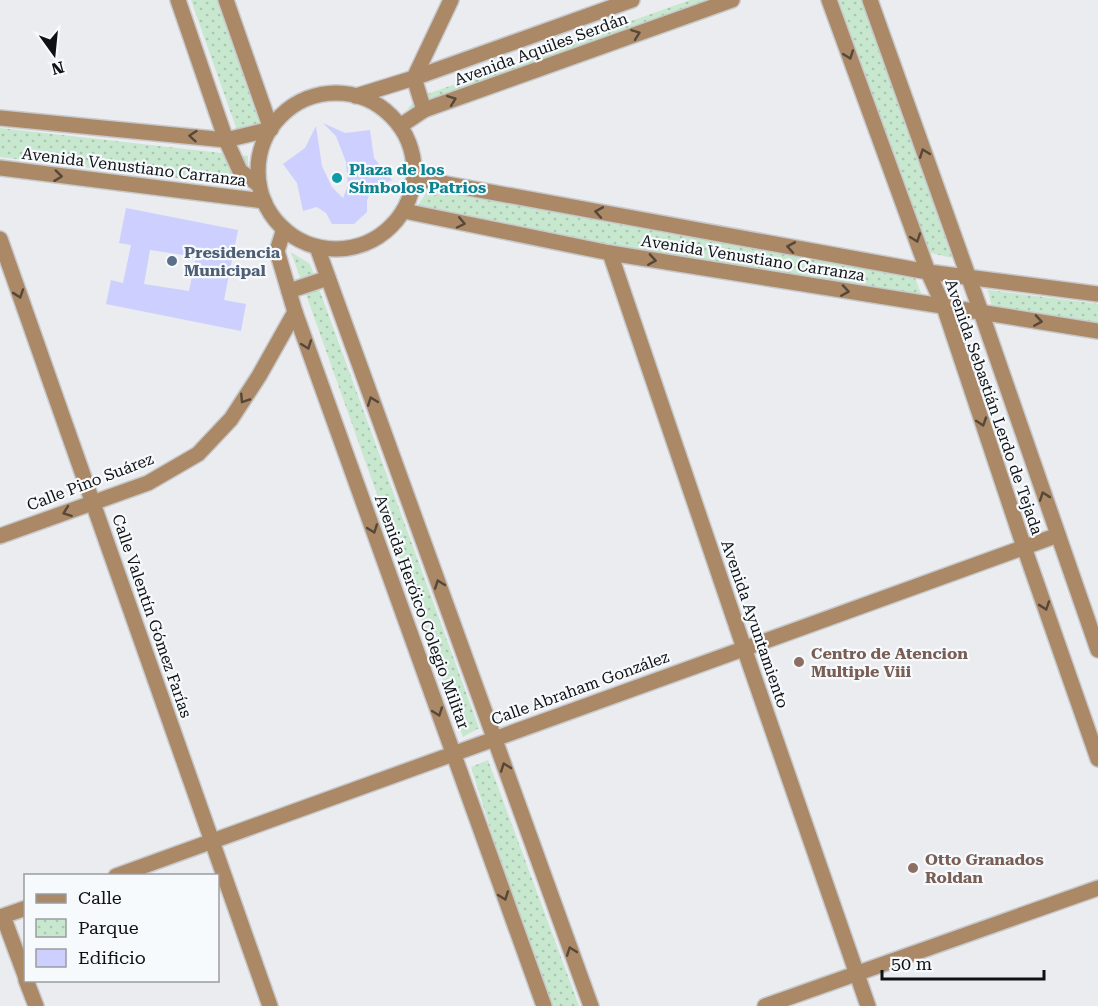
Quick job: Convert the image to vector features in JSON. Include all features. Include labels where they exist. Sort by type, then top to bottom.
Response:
[{"type":"street","points":[[178,0],[226,140],[240,171],[259,185]]},
{"type":"street","points":[[226,0],[271,129]]},
{"type":"street","points":[[424,110],[414,78],[451,0]]},
{"type":"street","name":"Avenida Aquiles Serdán","points":[[356,96],[414,78],[632,0]]},
{"type":"street","name":"Avenida Aquiles Serdán","points":[[400,126],[424,110],[732,0]]},
{"type":"street","name":"Avenida Sebastián Lerdo de Tejada","points":[[830,0],[928,272],[944,307],[1098,759]]},
{"type":"street","name":"Avenida Sebastián Lerdo de Tejada","points":[[870,0],[1098,650]]},
{"type":"street","points":[[336,94],[356,96],[373,102],[400,126],[409,143],[414,160],[411,195],[404,211],[388,230],[366,243],[342,249],[317,247],[299,240],[272,216],[259,185],[258,165],[262,146],[271,129],[284,114],[299,103],[317,96],[336,94]]},
{"type":"street","name":"Avenida Venustiano Carranza","points":[[0,118],[226,140],[271,129]]},
{"type":"street","name":"Avenida Venustiano Carranza","points":[[0,168],[264,201]]},
{"type":"street","name":"Avenida Venustiano Carranza","points":[[414,178],[928,272],[1098,294]]},
{"type":"street","name":"Avenida Venustiano Carranza","points":[[404,211],[610,253],[1098,331]]},
{"type":"street","name":"Avenida Heróico Colegio Militar","points":[[284,229],[277,251],[296,312],[544,1006]]},
{"type":"street","name":"Calle Valentín Gómez Farías","points":[[0,239],[270,1006]]},
{"type":"street","name":"Avenida Heróico Colegio Militar","points":[[317,247],[591,1006]]},
{"type":"street","name":"Avenida Ayuntamiento","points":[[610,253],[868,1006]]},
{"type":"street","points":[[289,291],[328,278]]},
{"type":"street","name":"Calle Pino Suárez","points":[[0,536],[148,483],[198,454],[231,419],[296,312]]},
{"type":"street","name":"Calle Abraham González","points":[[121,874],[1058,535]]},
{"type":"street","points":[[765,1006],[1098,888]]},
{"type":"street","points":[[24,909],[3,916],[24,974]]},
{"type":"street","points":[[27,982],[36,1006]]},
{"type":"green space","points":[[191,0],[217,0],[261,127],[239,136]]},
{"type":"green space","points":[[690,0],[732,0],[407,109],[419,97]]},
{"type":"green space","points":[[838,0],[863,0],[952,258],[927,252]]},
{"type":"green space","points":[[0,128],[248,156],[248,187],[0,157]]},
{"type":"green space","points":[[423,183],[913,273],[926,306],[413,212],[425,195]]},
{"type":"green space","points":[[291,252],[310,264],[479,728],[463,737]]},
{"type":"green space","points":[[988,290],[1098,304],[1098,331],[994,316]]},
{"type":"green space","points":[[488,760],[579,1006],[546,1006],[471,767]]},
{"type":"building","points":[[323,123],[345,133],[370,130],[374,158],[392,180],[371,189],[367,201],[367,212],[354,224],[332,224],[326,213],[317,207],[303,211],[297,183],[283,164],[305,148],[316,126],[322,166],[332,187],[343,198],[348,185],[346,162],[336,136]]},
{"type":"building","points":[[126,208],[238,230],[224,300],[246,304],[241,331],[106,304],[111,280],[123,283],[131,245],[119,243]],"holes":[[[150,250],[196,257],[189,291],[144,284]]]},
{"type":"place","name":"Plaza de los Símbolos Patrios","points":[[337,178]]},
{"type":"place","name":"Presidencia Municipal","points":[[172,261]]},
{"type":"place","name":"Centro de Atencion Multiple Viii","points":[[799,662]]},
{"type":"place","name":"Otto Granados Roldan","points":[[913,868]]}]
